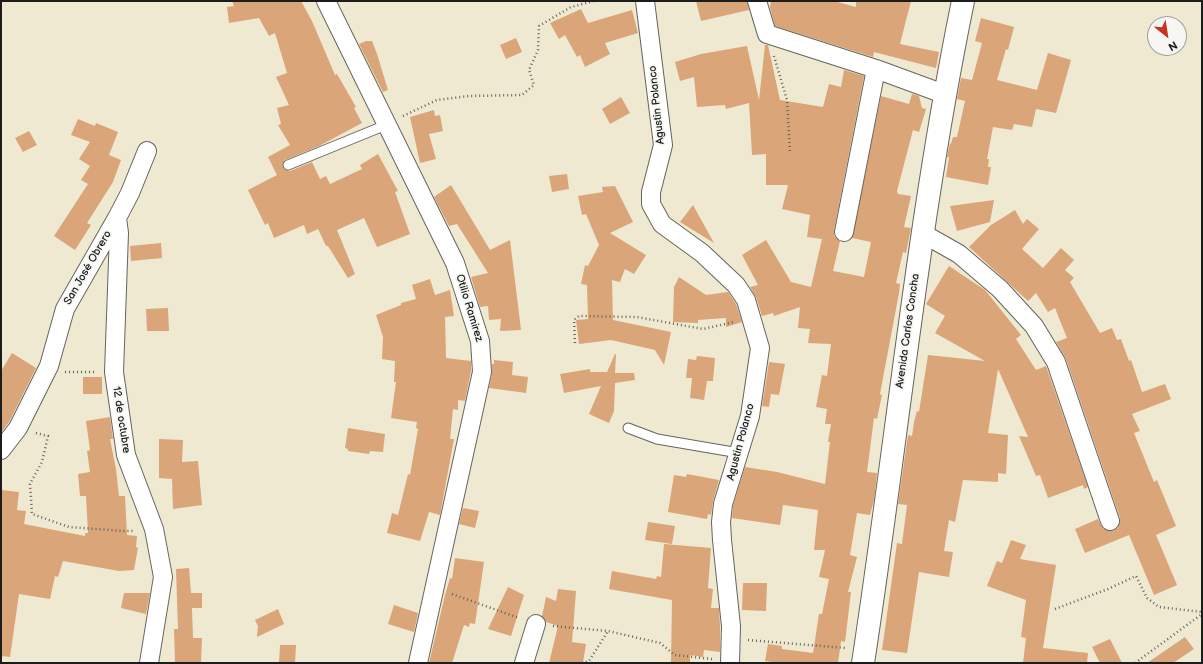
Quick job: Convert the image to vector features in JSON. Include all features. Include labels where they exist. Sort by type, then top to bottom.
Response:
[{"type":"street","name":"Otilio Ramirez","points":[[326,1],[455,262],[480,341],[482,372],[418,663]]},
{"type":"street","name":"Agustin Polanco","points":[[645,1],[663,144],[650,192],[651,204],[655,214],[662,224],[702,253],[736,285],[746,300],[752,316],[760,348],[750,416],[723,504],[722,540],[732,638],[730,662]]},
{"type":"street","points":[[756,1],[767,34],[876,69],[944,94]]},
{"type":"street","name":"Avenida Carlos Concha","points":[[864,656],[922,233],[944,94],[963,1]]},
{"type":"street","points":[[844,232],[876,69]]},
{"type":"street","name":"San José Obrero","points":[[1,450],[18,428],[49,366],[65,308],[117,218],[130,193],[147,151]]},
{"type":"street","name":"12 de octubre","points":[[117,218],[119,233],[114,372],[126,455],[154,530],[163,577],[149,663]]},
{"type":"street","points":[[922,233],[958,254],[1000,289],[1034,326],[1056,362],[1110,521]]},
{"type":"street","points":[[524,663],[536,624]]},
{"type":"lane","points":[[288,165],[386,124]]},
{"type":"lane","points":[[628,428],[657,439],[739,453]]},
{"type":"path","points":[[386,124],[437,100],[469,96],[522,95],[534,85],[529,70],[538,50],[539,26],[571,7],[594,1]]},
{"type":"path","points":[[767,34],[787,100],[790,153]]},
{"type":"path","points":[[575,343],[574,320],[579,316],[637,317],[704,329],[725,325],[752,316]]},
{"type":"path","points":[[49,366],[62,372],[114,372]]},
{"type":"path","points":[[18,428],[48,436],[42,462],[30,484],[32,514],[69,527],[124,532],[154,530]]},
{"type":"path","points":[[1055,609],[1108,589],[1136,576],[1147,598],[1159,607],[1202,613]]},
{"type":"path","points":[[434,589],[470,599],[536,624],[608,631],[660,643],[675,655],[730,662]]},
{"type":"path","points":[[1135,663],[1202,613]]},
{"type":"path","points":[[582,663],[589,661],[608,631]]},
{"type":"path","points":[[732,638],[864,656]]},
{"type":"building","points":[[232,1],[301,1],[312,21],[335,75],[337,74],[356,107],[354,108],[362,123],[319,146],[285,160],[282,165],[284,169],[290,171],[312,162],[320,179],[326,176],[330,184],[362,169],[360,165],[378,154],[398,191],[395,192],[410,234],[377,247],[364,218],[337,230],[355,274],[348,278],[328,246],[326,246],[318,229],[307,234],[304,225],[274,238],[268,223],[265,225],[248,190],[277,175],[268,157],[290,145],[278,125],[281,124],[277,108],[289,105],[276,77],[287,73],[275,33],[269,36],[259,18],[229,23],[227,7],[234,6]]},
{"type":"building","points":[[696,1],[747,1],[749,10],[701,21]]},
{"type":"building","points":[[771,1],[834,1],[856,7],[856,1],[911,1],[900,44],[939,52],[936,68],[874,52],[873,57],[775,26],[770,7]]},
{"type":"building","points":[[581,9],[588,23],[632,10],[638,33],[605,43],[610,54],[585,67],[580,55],[577,57],[565,35],[559,39],[550,23]]},
{"type":"building","points":[[981,18],[1014,27],[1008,50],[1006,49],[997,80],[1037,90],[1048,53],[1071,60],[1056,113],[1036,109],[1032,127],[1014,124],[1012,130],[993,127],[987,159],[989,159],[988,167],[991,167],[988,185],[946,177],[949,157],[947,157],[950,143],[951,144],[953,137],[957,137],[965,101],[957,99],[961,78],[972,80],[982,43],[975,41]]},
{"type":"building","points":[[516,38],[522,52],[506,59],[500,45]]},
{"type":"building","points":[[366,41],[372,41],[377,54],[388,90],[383,92],[359,44]]},
{"type":"building","points":[[765,45],[768,45],[780,100],[823,107],[829,84],[841,87],[844,70],[864,76],[834,230],[834,236],[840,241],[833,271],[864,277],[871,242],[852,238],[881,96],[909,104],[912,94],[919,96],[922,108],[926,109],[919,132],[913,130],[897,191],[898,194],[911,196],[904,227],[911,228],[906,253],[903,252],[896,283],[900,284],[899,293],[880,394],[882,395],[877,419],[874,418],[867,472],[877,473],[874,500],[870,515],[857,513],[850,555],[857,557],[848,592],[851,592],[845,642],[841,641],[838,663],[779,663],[765,661],[768,644],[782,646],[782,649],[813,653],[819,614],[822,614],[829,579],[819,577],[825,550],[814,550],[818,510],[783,505],[780,525],[732,518],[733,506],[745,467],[777,472],[825,484],[831,424],[825,424],[827,409],[816,407],[822,375],[827,376],[831,344],[808,343],[810,329],[798,328],[800,307],[774,316],[773,313],[762,316],[756,297],[750,287],[758,285],[742,255],[766,240],[791,282],[811,287],[822,239],[807,237],[810,215],[782,209],[788,185],[766,185],[766,154],[752,155],[749,103],[726,109],[725,105],[697,107],[694,77],[680,81],[675,62],[701,54],[747,46],[759,100]]},
{"type":"building","points":[[621,97],[630,113],[610,124],[602,109]]},
{"type":"building","points":[[434,110],[435,116],[440,115],[443,131],[429,134],[436,159],[420,163],[410,117]]},
{"type":"building","points":[[78,119],[95,126],[96,123],[118,132],[109,155],[121,160],[113,182],[87,223],[91,225],[75,250],[54,236],[88,184],[81,180],[90,166],[79,159],[90,142],[71,135]]},
{"type":"building","points":[[29,131],[37,145],[23,152],[15,138]]},
{"type":"building","points":[[567,174],[569,189],[552,192],[549,176]]},
{"type":"building","points":[[451,185],[490,250],[510,240],[521,330],[500,331],[501,319],[489,320],[488,306],[480,307],[471,277],[488,273],[457,224],[449,226],[434,197]]},
{"type":"building","points":[[615,186],[633,222],[610,233],[646,255],[634,274],[625,269],[620,282],[612,280],[613,320],[671,332],[664,365],[655,350],[611,340],[579,344],[576,320],[588,319],[587,285],[581,284],[585,265],[588,266],[599,245],[586,214],[582,215],[578,196],[603,192],[602,187]]},
{"type":"building","points":[[994,200],[990,222],[957,231],[950,206]]},
{"type":"building","points":[[693,205],[714,243],[680,222]]},
{"type":"building","points":[[1015,210],[1023,224],[1027,219],[1039,229],[1022,249],[1043,268],[1061,248],[1074,260],[1065,270],[1074,278],[1070,282],[1100,333],[1112,328],[1117,340],[1121,339],[1129,361],[1131,360],[1142,392],[1165,384],[1171,399],[1132,414],[1140,431],[1134,433],[1154,482],[1157,480],[1176,526],[1156,535],[1177,585],[1154,595],[1129,535],[1085,553],[1075,529],[1098,519],[1103,529],[1113,531],[1118,528],[1120,518],[1066,359],[1056,342],[1067,338],[1055,308],[1048,312],[1036,293],[1028,301],[969,247],[991,225]]},
{"type":"building","points":[[161,243],[162,258],[131,261],[130,246]]},
{"type":"building","points":[[949,266],[985,290],[1021,335],[1016,339],[1036,370],[1046,366],[1088,487],[1084,489],[1083,485],[1048,498],[1040,475],[1036,476],[1019,436],[1028,437],[998,369],[988,433],[1008,435],[1006,474],[998,473],[998,482],[963,480],[955,522],[949,520],[944,551],[953,552],[949,577],[919,572],[907,653],[882,650],[897,543],[902,544],[907,505],[898,504],[908,435],[912,436],[917,411],[919,412],[928,355],[985,361],[935,333],[945,316],[926,304]]},
{"type":"building","points":[[679,277],[706,295],[728,292],[736,304],[742,322],[726,327],[726,318],[698,320],[698,323],[673,322],[674,287]]},
{"type":"building","points":[[430,279],[435,295],[450,290],[454,316],[445,317],[446,358],[471,361],[471,371],[465,401],[458,400],[458,410],[453,409],[450,439],[454,439],[440,515],[429,512],[420,541],[387,533],[392,513],[398,515],[408,474],[410,475],[418,429],[416,428],[417,422],[391,418],[396,382],[394,382],[395,361],[382,359],[383,337],[376,315],[401,305],[401,303],[416,299],[412,285]]},
{"type":"building","points":[[168,308],[169,331],[147,331],[146,309]]},
{"type":"building","points":[[12,353],[36,368],[9,422],[1,433],[1,371]]},
{"type":"building","points":[[615,354],[615,373],[634,373],[635,380],[615,383],[614,411],[609,423],[589,414],[601,386],[564,393],[560,374],[590,369],[590,372],[607,372]]},
{"type":"building","points":[[697,356],[715,358],[713,381],[707,381],[704,400],[690,398],[692,378],[686,378],[688,359],[696,360]]},
{"type":"building","points":[[494,360],[513,362],[512,375],[528,377],[526,393],[489,388],[492,374],[492,364],[494,364]]},
{"type":"building","points":[[769,362],[785,364],[779,395],[771,394],[769,407],[762,406]]},
{"type":"building","points":[[83,377],[102,377],[102,394],[83,394]]},
{"type":"building","points":[[110,417],[113,439],[110,439],[116,469],[119,496],[125,496],[127,535],[137,536],[136,547],[138,548],[134,570],[119,571],[63,561],[58,577],[55,576],[50,599],[19,594],[10,657],[1,656],[1,490],[19,492],[17,510],[26,511],[24,524],[85,536],[85,533],[88,533],[86,496],[80,496],[78,474],[90,472],[87,451],[90,450],[86,421]]},
{"type":"building","points":[[348,428],[385,434],[383,452],[370,451],[369,454],[348,451],[348,449],[345,448]]},
{"type":"building","points":[[159,439],[183,440],[182,462],[198,461],[202,505],[173,509],[172,479],[159,478]]},
{"type":"building","points":[[687,474],[719,480],[711,515],[708,514],[707,519],[668,512],[674,475],[686,477]]},
{"type":"building","points":[[463,508],[479,511],[475,528],[459,524]]},
{"type":"building","points":[[648,522],[675,526],[672,544],[645,540]]},
{"type":"building","points":[[1011,540],[1026,545],[1020,559],[1056,565],[1043,648],[1088,653],[1087,663],[1023,663],[1026,638],[1021,637],[1026,600],[987,586],[997,561],[1002,563]]},
{"type":"building","points":[[664,544],[711,548],[708,588],[713,589],[711,608],[719,608],[720,652],[704,650],[703,657],[690,655],[690,663],[671,663],[672,600],[609,589],[612,571],[656,579],[657,576],[661,577]]},
{"type":"building","points":[[455,558],[484,562],[475,624],[470,623],[469,627],[464,625],[452,663],[429,663],[445,595],[450,578],[452,579]]},
{"type":"building","points":[[189,568],[191,593],[202,593],[202,608],[192,608],[193,638],[202,638],[201,663],[175,663],[174,629],[178,629],[176,569]]},
{"type":"building","points":[[743,583],[767,583],[766,611],[742,610]]},
{"type":"building","points":[[508,587],[524,595],[511,636],[488,629]]},
{"type":"building","points":[[558,589],[576,591],[572,642],[586,644],[583,663],[549,663],[558,626],[546,622],[542,616],[546,597],[556,601]]},
{"type":"building","points":[[124,593],[150,593],[146,614],[121,608]]},
{"type":"building","points":[[394,605],[418,613],[414,632],[388,624]]},
{"type":"building","points":[[278,609],[284,624],[257,637],[258,626],[255,620]]},
{"type":"building","points":[[1185,637],[1194,649],[1173,663],[1147,663]]},
{"type":"building","points":[[1110,639],[1122,663],[1100,663],[1092,647]]},
{"type":"building","points":[[280,645],[296,645],[295,663],[279,663]]}]
